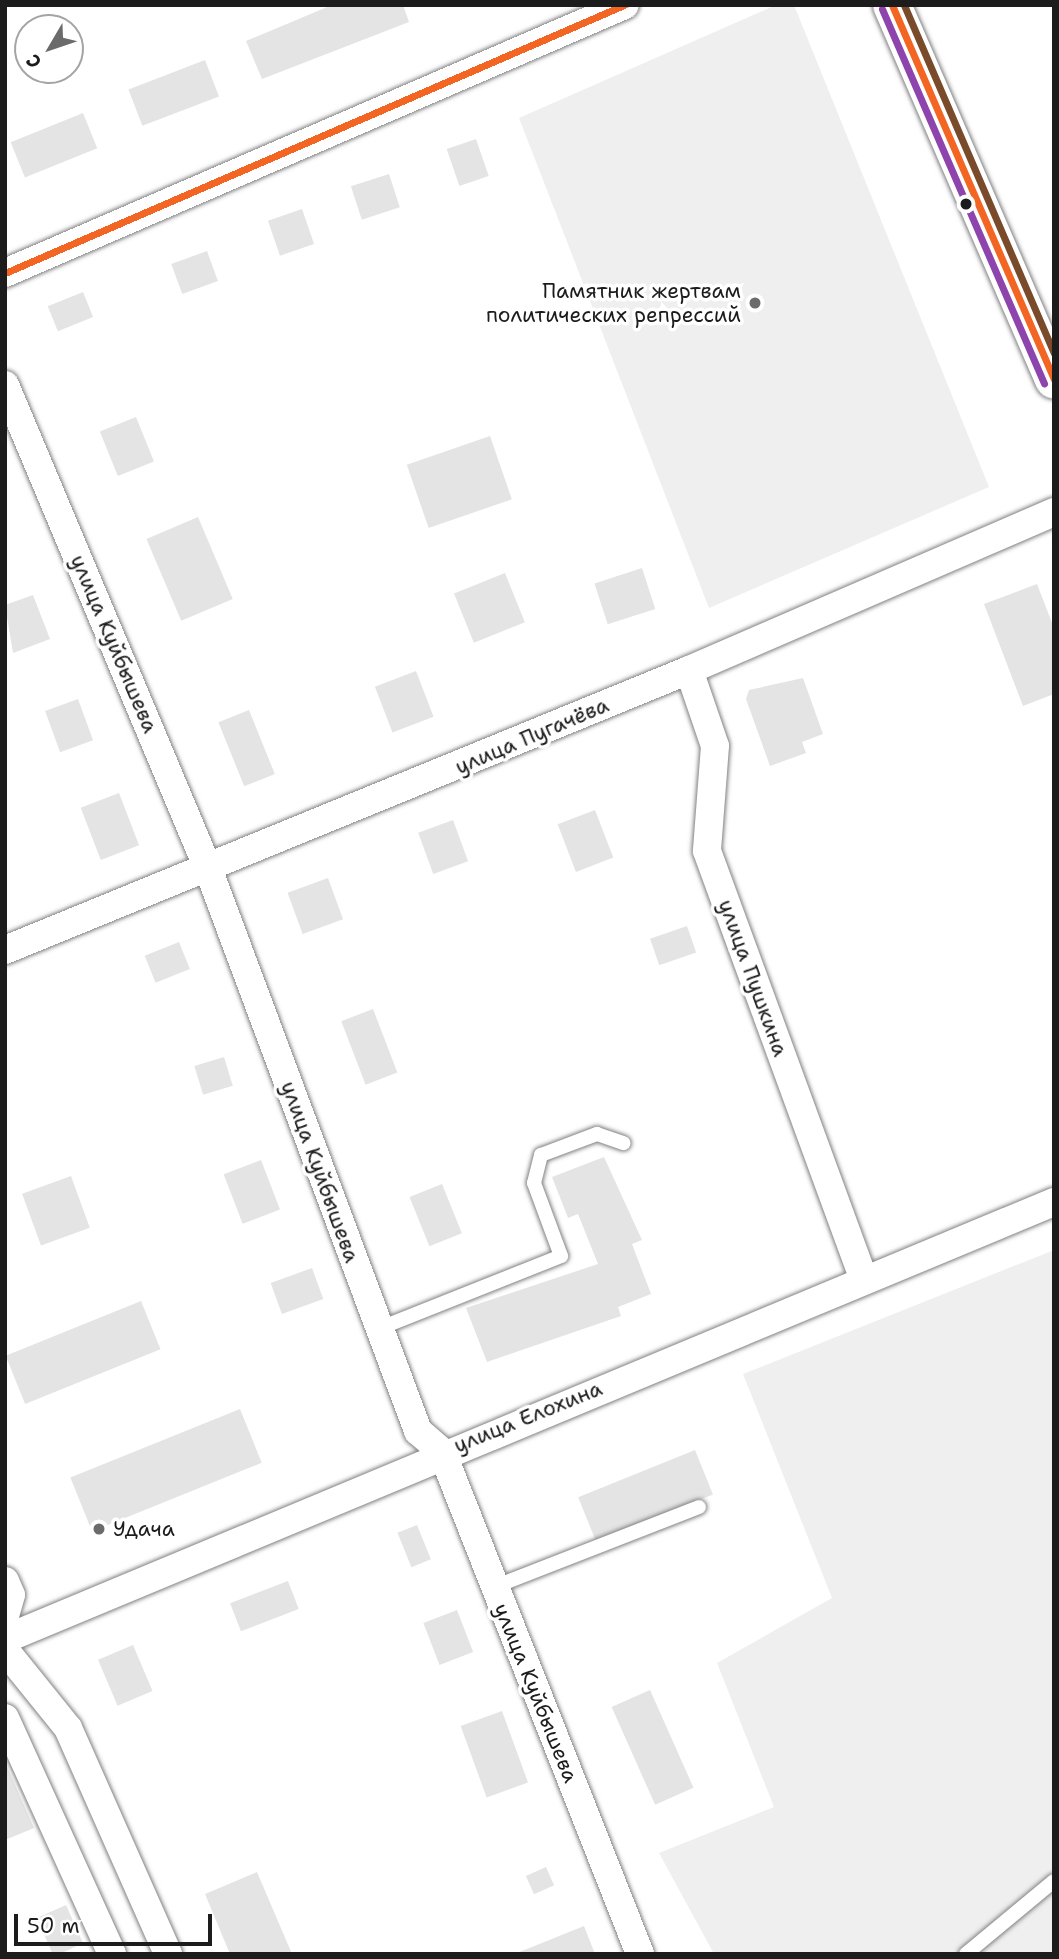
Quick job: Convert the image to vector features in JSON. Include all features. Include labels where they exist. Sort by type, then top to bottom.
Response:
[{"type":"main road","points":[[892,5],[1054,380]]},
{"type":"street","points":[[5,274],[625,5]]},
{"type":"street","name":"улица Куйбышева","points":[[5,386],[209,871],[418,1431],[442,1452],[640,1954]]},
{"type":"street","name":"улица Пугачёва","points":[[5,950],[209,871],[689,670],[1054,512]]},
{"type":"street","name":"улица Пушкина","points":[[689,670],[715,746],[707,851],[864,1279]]},
{"type":"street","name":"улица Елохина","points":[[5,1639],[442,1452],[1054,1202]]},
{"type":"street","points":[[5,1581],[11,1595],[5,1616]]},
{"type":"street","points":[[5,1650],[68,1728],[168,1954]]},
{"type":"street","points":[[5,1718],[111,1954]]},
{"type":"lane","points":[[378,1329],[561,1256],[534,1183],[541,1155],[597,1133],[623,1143]]},
{"type":"lane","points":[[494,1587],[699,1507]]},
{"type":"lane","points":[[966,1954],[1054,1881]]},
{"type":"shaded area","points":[[776,5],[794,5],[989,487],[709,608],[519,118]]},
{"type":"shaded area","points":[[1054,1250],[1054,1954],[714,1954],[659,1853],[774,1807],[717,1663],[832,1598],[743,1374]]},
{"type":"building","points":[[332,5],[403,5],[409,22],[262,79],[246,41]]},
{"type":"building","points":[[205,60],[219,96],[142,126],[128,89]]},
{"type":"building","points":[[83,113],[97,148],[25,177],[11,142]]},
{"type":"building","points":[[476,139],[489,176],[459,186],[447,149]]},
{"type":"building","points":[[389,174],[400,207],[362,220],[351,186]]},
{"type":"building","points":[[302,209],[314,244],[280,256],[268,221]]},
{"type":"building","points":[[207,251],[218,281],[182,294],[171,264]]},
{"type":"building","points":[[83,292],[93,317],[58,331],[48,306]]},
{"type":"building","points":[[136,417],[154,462],[118,476],[100,432]]},
{"type":"building","points":[[490,436],[512,499],[429,528],[407,465]]},
{"type":"building","points":[[198,517],[233,599],[181,621],[146,539]]},
{"type":"building","points":[[642,568],[655,609],[608,624],[594,583]]},
{"type":"building","points":[[505,573],[525,622],[474,643],[454,594]]},
{"type":"building","points":[[1037,584],[1054,628],[1054,694],[1023,706],[984,604]]},
{"type":"building","points":[[33,595],[50,639],[13,653],[5,605]]},
{"type":"building","points":[[416,671],[434,717],[392,733],[375,687]]},
{"type":"building","points":[[803,678],[823,734],[802,742],[806,753],[770,766],[746,699],[749,690]]},
{"type":"building","points":[[78,699],[93,740],[60,752],[45,711]]},
{"type":"building","points":[[249,710],[275,774],[244,786],[218,722]]},
{"type":"building","points":[[119,793],[139,845],[101,860],[81,808]]},
{"type":"building","points":[[595,810],[613,858],[576,872],[558,824]]},
{"type":"building","points":[[453,820],[468,861],[433,874],[418,833]]},
{"type":"building","points":[[328,878],[343,919],[303,934],[288,893]]},
{"type":"building","points":[[687,926],[696,952],[659,965],[650,939]]},
{"type":"building","points":[[179,942],[190,969],[156,983],[145,956]]},
{"type":"building","points":[[373,1009],[397,1072],[366,1085],[341,1021]]},
{"type":"building","points":[[224,1057],[233,1086],[203,1095],[194,1066]]},
{"type":"building","points":[[604,1157],[642,1240],[632,1244],[651,1294],[618,1307],[621,1316],[487,1362],[466,1308],[598,1264],[578,1214],[568,1218],[552,1177]]},
{"type":"building","points":[[261,1160],[280,1209],[243,1224],[224,1174]]},
{"type":"building","points":[[71,1176],[90,1228],[41,1245],[22,1194]]},
{"type":"building","points":[[442,1184],[462,1233],[429,1246],[410,1197]]},
{"type":"building","points":[[312,1268],[323,1299],[282,1314],[271,1283]]},
{"type":"building","points":[[141,1301],[160,1349],[25,1404],[6,1356]]},
{"type":"building","points":[[240,1409],[262,1463],[92,1531],[70,1478]]},
{"type":"building","points":[[695,1450],[713,1495],[596,1542],[578,1497]]},
{"type":"building","points":[[417,1525],[431,1559],[411,1567],[398,1533]]},
{"type":"building","points":[[288,1581],[299,1609],[241,1631],[230,1603]]},
{"type":"building","points":[[457,1610],[473,1652],[440,1665],[423,1623]]},
{"type":"building","points":[[133,1645],[153,1691],[118,1706],[98,1660]]},
{"type":"building","points":[[650,1690],[694,1788],[655,1805],[612,1707]]},
{"type":"building","points":[[502,1711],[528,1782],[487,1797],[461,1726]]},
{"type":"building","points":[[5,1762],[34,1828],[5,1840]]},
{"type":"building","points":[[546,1867],[554,1885],[534,1894],[526,1876]]},
{"type":"building","points":[[257,1872],[292,1954],[230,1954],[205,1894]]},
{"type":"building","points":[[66,1905],[83,1943],[59,1954],[53,1954],[37,1918]]},
{"type":"building","points":[[584,1926],[595,1954],[517,1954],[517,1953]]},
{"type":"transit line","points":[[5,273],[624,5]]},
{"type":"transit line","points":[[892,5],[1054,379]]},
{"type":"transit line","points":[[904,5],[1054,353]]},
{"type":"transit line","points":[[882,9],[1044,384]]},
{"type":"place","name":"Памятник жертвам политических репрессий","points":[[755,303]]},
{"type":"place","name":"Удача","points":[[99,1529]]}]
